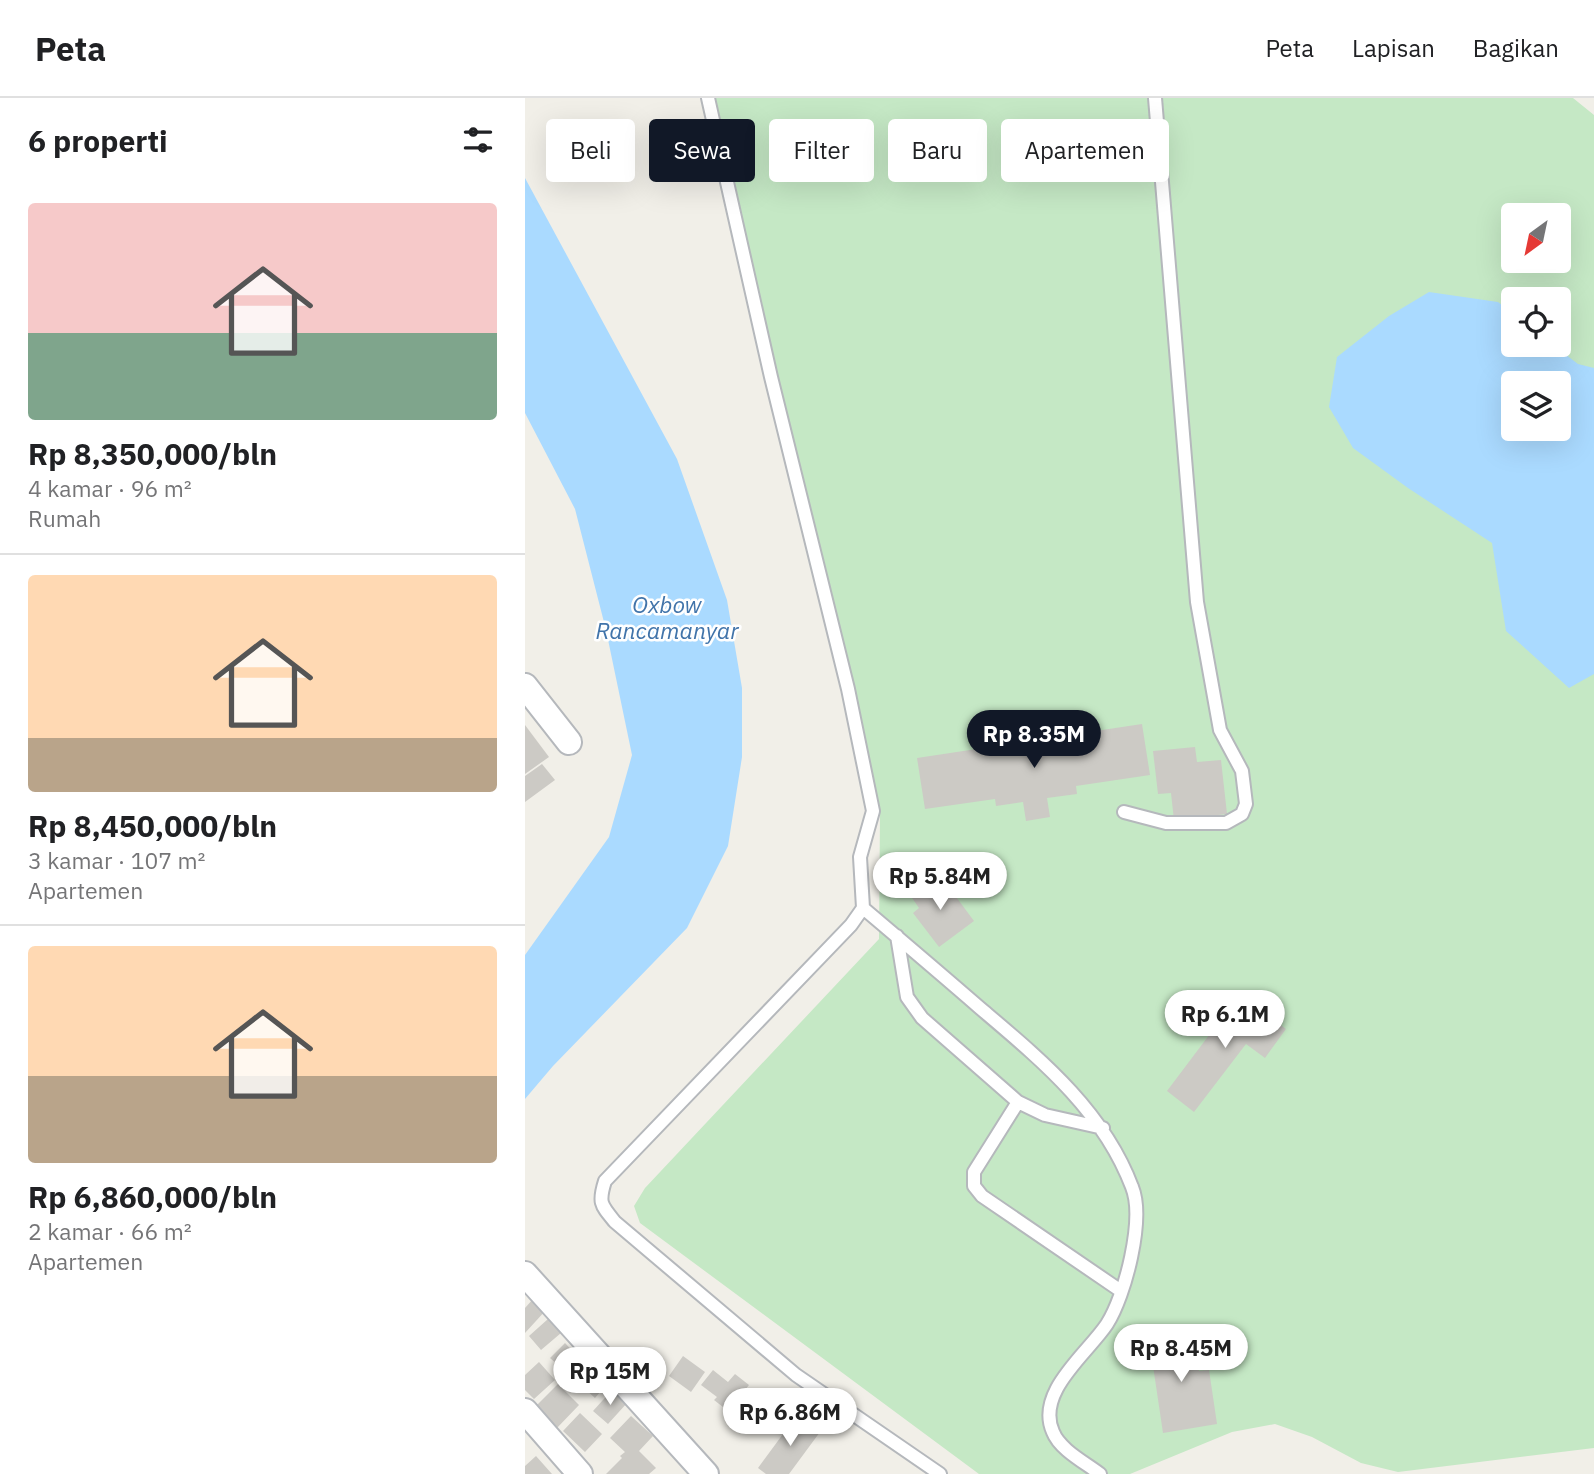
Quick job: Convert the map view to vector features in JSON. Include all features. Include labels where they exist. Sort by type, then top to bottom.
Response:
[{"type":"street","points":[[525,686],[569,742]]},
{"type":"street","points":[[525,1274],[706,1474]]},
{"type":"street","points":[[525,1411],[580,1474]]},
{"type":"lane","points":[[708,98],[771,377],[848,689],[873,811],[860,857],[863,908],[851,925],[605,1181],[600,1204],[615,1222],[796,1375],[940,1474]]},
{"type":"lane","points":[[1124,811],[1165,823],[1226,823],[1242,814],[1246,804],[1242,771],[1220,730],[1198,602],[1155,98]]},
{"type":"lane","points":[[863,908],[1052,1070],[1103,1128],[1133,1189],[1135,1233],[1121,1291],[1108,1323],[1061,1380],[1049,1417],[1053,1432],[1060,1442],[1100,1474]]},
{"type":"lane","points":[[897,936],[907,997],[922,1018],[1018,1102],[1045,1115],[1103,1128]]},
{"type":"lane","points":[[1018,1102],[974,1172],[974,1185],[982,1196],[1121,1291]]},
{"type":"green space","points":[[709,98],[1573,98],[1594,115],[1594,1448],[1398,1472],[1361,1463],[1312,1437],[1275,1424],[1232,1432],[1130,1474],[979,1474],[640,1223],[634,1206],[645,1188],[879,939],[880,815],[729,182],[755,182],[755,119],[714,119]]},
{"type":"water","name":"Oxbow Rancamanyar","points":[[525,178],[677,459],[727,600],[742,688],[742,757],[728,846],[687,928],[553,1066],[525,1099],[525,955],[609,837],[632,755],[606,630],[575,509],[525,413]]},
{"type":"water","points":[[1429,292],[1501,304],[1501,357],[1569,357],[1578,364],[1594,368],[1594,674],[1569,688],[1506,631],[1492,543],[1353,448],[1329,407],[1337,357],[1389,316]]},
{"type":"building","points":[[1142,724],[1150,775],[1076,786],[1077,794],[1047,798],[1050,817],[1026,821],[1023,802],[996,806],[995,799],[925,809],[917,758]]},
{"type":"building","points":[[525,725],[549,757],[525,774]]},
{"type":"building","points":[[1195,747],[1197,762],[1221,760],[1227,814],[1174,820],[1171,793],[1158,794],[1153,751]]},
{"type":"building","points":[[542,764],[555,780],[525,802],[525,776]]},
{"type":"building","points":[[933,878],[942,891],[948,886],[974,921],[939,947],[913,913],[919,908],[910,895]]},
{"type":"building","points":[[1240,994],[1286,1029],[1265,1058],[1246,1044],[1194,1112],[1167,1091]]},
{"type":"building","points":[[533,1299],[546,1310],[525,1333],[525,1308]]},
{"type":"building","points":[[548,1319],[561,1333],[541,1350],[529,1336]]},
{"type":"building","points":[[1193,1332],[1199,1371],[1209,1370],[1217,1424],[1163,1433],[1149,1339]]},
{"type":"building","points":[[565,1343],[580,1359],[567,1373],[550,1358]]},
{"type":"building","points":[[683,1356],[705,1372],[691,1392],[669,1376]]},
{"type":"building","points":[[539,1362],[555,1380],[534,1399],[525,1390],[525,1375]]},
{"type":"building","points":[[584,1365],[606,1385],[595,1398],[573,1378]]},
{"type":"building","points":[[713,1370],[728,1382],[735,1374],[749,1385],[728,1411],[714,1400],[717,1397],[701,1385]]},
{"type":"building","points":[[558,1384],[579,1405],[556,1429],[534,1408]]},
{"type":"building","points":[[612,1390],[627,1403],[608,1424],[593,1411]]},
{"type":"building","points":[[580,1413],[602,1434],[585,1452],[563,1431]]},
{"type":"building","points":[[797,1415],[820,1432],[789,1474],[766,1474],[758,1468]]},
{"type":"building","points":[[631,1416],[653,1436],[639,1451],[656,1468],[649,1474],[606,1474],[625,1452],[610,1438]]},
{"type":"building","points":[[536,1456],[552,1474],[525,1474],[525,1466]]}]
